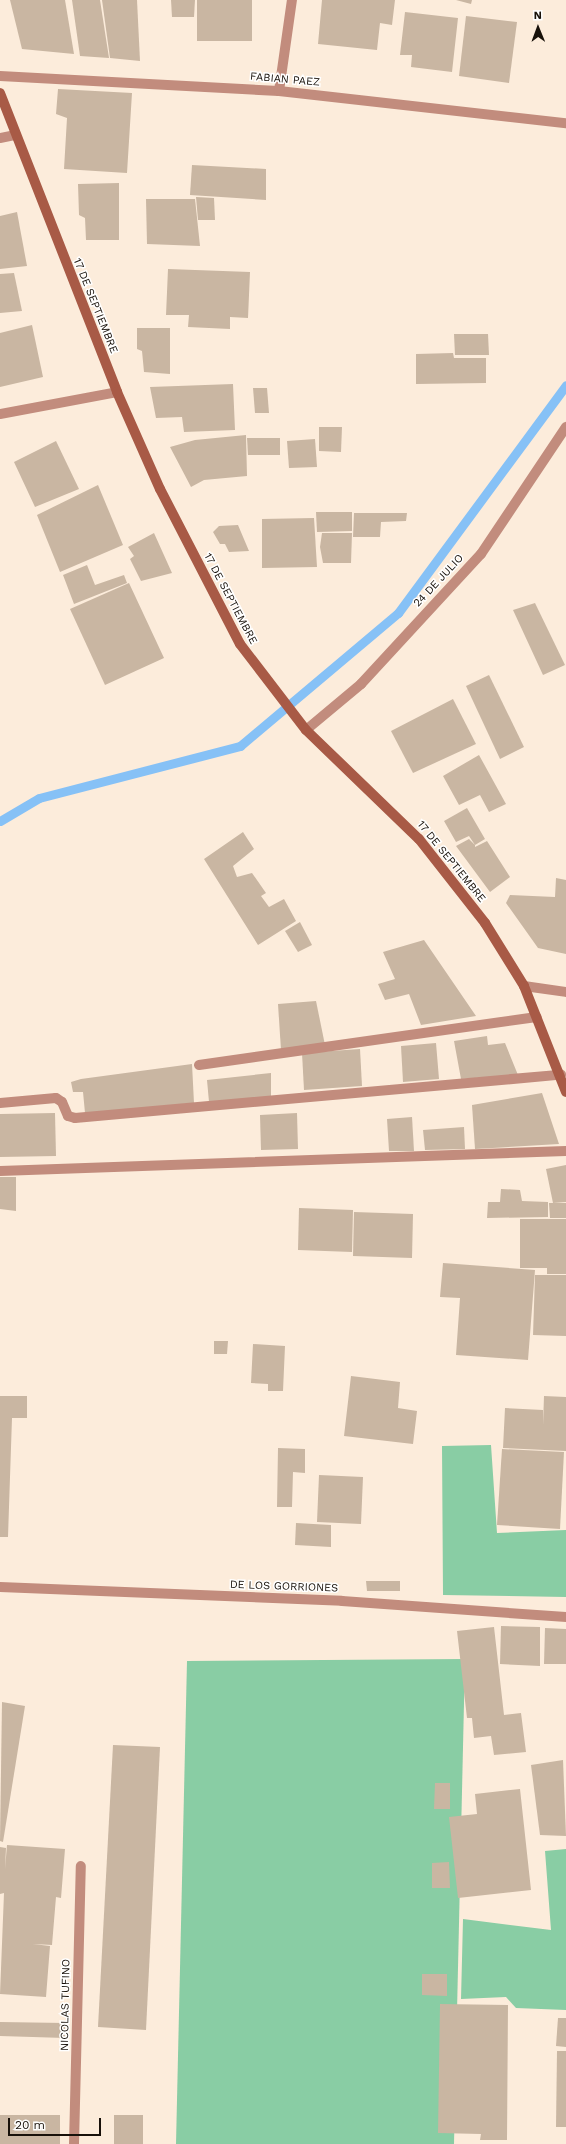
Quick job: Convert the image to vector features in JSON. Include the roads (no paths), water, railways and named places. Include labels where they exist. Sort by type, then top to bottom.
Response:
[{"type":"street","points":[[280,91],[292,0]]},
{"type":"street","name":"FABIAN PAEZ","points":[[0,76],[280,91],[566,123]]},
{"type":"street","name":"17 DE SEPTIEMBRE","points":[[0,93],[117,392],[208,588],[240,644],[269,686],[306,730],[419,839],[485,923],[524,986],[561,1075],[566,1092]]},
{"type":"street","points":[[0,138],[16,135]]},
{"type":"street","points":[[0,414],[117,392]]},
{"type":"street","name":"24 DE JULIO","points":[[306,730],[361,684],[481,554],[566,428]]},
{"type":"street","points":[[524,986],[566,992]]},
{"type":"street","points":[[199,1065],[537,1017]]},
{"type":"street","points":[[0,1104],[56,1098],[62,1102],[68,1116],[75,1118],[561,1075]]},
{"type":"street","points":[[0,1171],[566,1151]]},
{"type":"street","name":"DE LOS GORRIONES","points":[[0,1587],[342,1601],[566,1617]]},
{"type":"street","name":"NICOLAS TUFINO","points":[[74,2144],[81,1866]]},
{"type":"waterway","points":[[0,821],[39,798],[240,746],[398,613],[566,385]]}]
